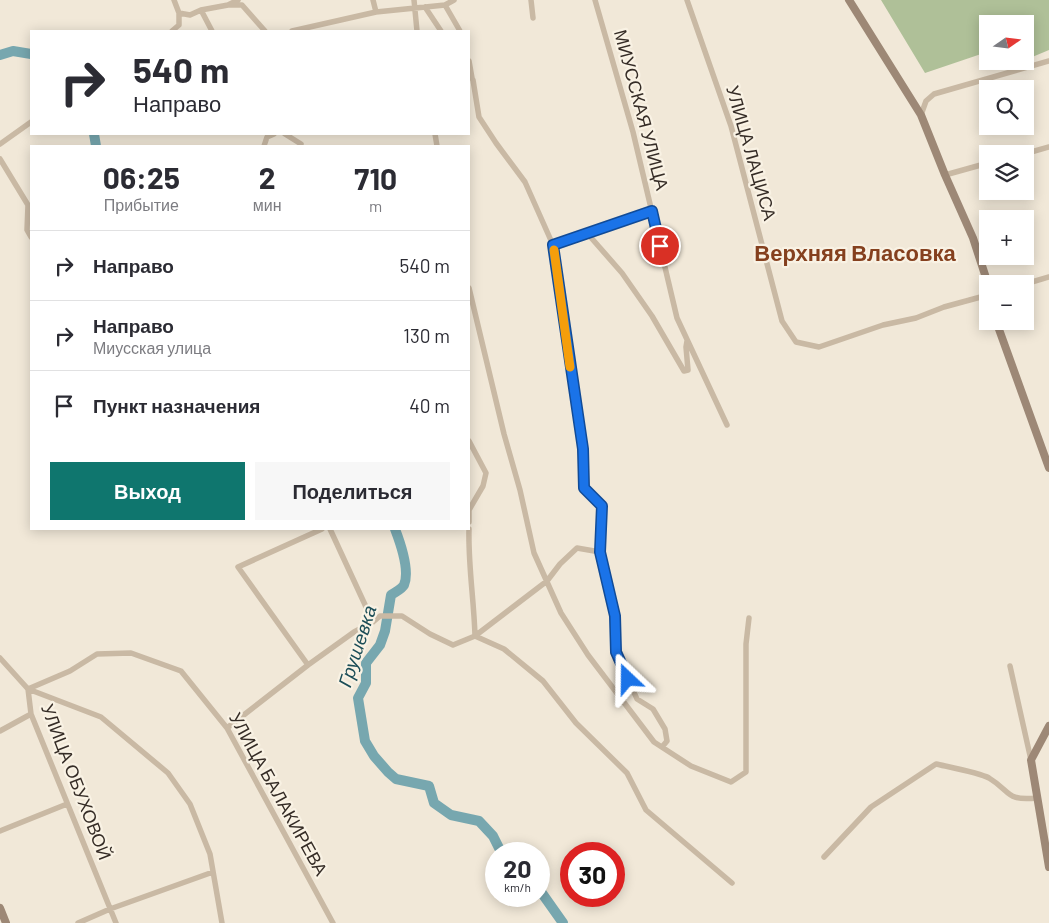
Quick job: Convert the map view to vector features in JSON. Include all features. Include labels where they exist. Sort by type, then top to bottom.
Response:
[{"type":"street","points":[[173,30],[179,25],[179,13],[174,0]]},
{"type":"street","points":[[228,5],[238,0]]},
{"type":"street","points":[[373,0],[376,12]]},
{"type":"street","points":[[414,0],[417,30]]},
{"type":"street","points":[[296,30],[376,12],[445,5],[454,0]]},
{"type":"street","points":[[531,0],[533,18]]},
{"type":"street","name":"МИУССКАЯ УЛИЦА","points":[[595,0],[633,132],[677,318],[727,424]]},
{"type":"street","name":"УЛИЦА ЛАЦИСА","points":[[687,0],[730,126],[782,321],[796,342],[819,347],[883,325],[916,318],[944,307],[979,297]]},
{"type":"street","points":[[849,0],[921,115],[973,238],[985,275]]},
{"type":"street","points":[[179,13],[190,15],[201,10],[228,5],[242,5],[264,30]]},
{"type":"street","points":[[445,5],[459,30]]},
{"type":"street","points":[[425,7],[440,30]]},
{"type":"street","points":[[201,10],[211,30]]},
{"type":"street","points":[[921,115],[926,101],[934,94],[1049,61]]},
{"type":"street","points":[[470,66],[479,118],[525,182],[553,245],[583,449],[584,488],[602,506],[600,552],[615,616],[616,652],[637,699],[653,709],[665,730],[667,741],[662,747]]},
{"type":"street","points":[[470,76],[473,80]]},
{"type":"street","points":[[0,144],[30,123]]},
{"type":"street","points":[[264,145],[267,137],[272,135]]},
{"type":"street","points":[[287,135],[302,145]]},
{"type":"street","points":[[1034,151],[1049,147]]},
{"type":"street","points":[[0,159],[28,205],[27,230],[30,235]]},
{"type":"street","points":[[945,175],[979,166]]},
{"type":"street","points":[[553,245],[652,211]]},
{"type":"street","points":[[587,233],[622,273],[652,316],[684,371],[688,370],[687,340]]},
{"type":"street","points":[[1034,281],[1049,276]]},
{"type":"street","points":[[470,292],[534,553],[562,613],[588,655],[654,742],[691,766],[731,782],[746,772],[746,644],[749,618]]},
{"type":"street","points":[[999,330],[1049,468]]},
{"type":"street","points":[[470,443],[486,473],[483,486],[470,508]]},
{"type":"street","points":[[308,665],[238,567],[320,530]]},
{"type":"street","points":[[330,530],[373,622]]},
{"type":"street","points":[[469,530],[468,559],[476,636]]},
{"type":"street","points":[[227,728],[308,665],[380,616],[402,616],[430,634],[453,645],[476,636],[547,581],[560,564],[577,548],[600,552]]},
{"type":"street","points":[[476,636],[504,649],[543,681],[576,723],[627,773],[646,810],[732,883]]},
{"type":"street","name":"УЛИЦА БАЛАКИРЕВА","points":[[28,689],[70,671],[96,654],[131,653],[181,672],[227,728],[333,923]]},
{"type":"street","name":"УЛИЦА ОБУХОВОЙ","points":[[0,658],[28,689],[31,714],[116,923]]},
{"type":"street","points":[[1010,666],[1031,760],[1049,867]]},
{"type":"street","points":[[28,689],[101,717],[168,773],[190,804],[210,854],[222,923]]},
{"type":"street","points":[[0,730],[31,714]]},
{"type":"street","points":[[1031,760],[1049,726]]},
{"type":"street","points":[[824,857],[870,807],[936,764],[989,778],[1008,795],[1021,799],[1037,798]]},
{"type":"street","points":[[0,831],[67,804]]},
{"type":"street","points":[[78,923],[110,909],[213,872]]},
{"type":"street","points":[[0,908],[6,923]]},
{"type":"green space","points":[[881,0],[1049,0],[1049,50],[1034,56],[1034,15],[979,15],[979,55],[925,73]]},
{"type":"waterway","name":"Грушевка","points":[[0,55],[13,51],[30,54]]},
{"type":"waterway","name":"Грушевка","points":[[94,135],[96,145]]},
{"type":"waterway","name":"Грушевка","points":[[395,530],[404,557],[406,579],[404,585],[391,595],[385,631],[380,645],[366,663],[366,683],[358,698],[365,741],[374,756],[396,779],[429,786],[434,803],[451,815],[479,821],[496,842]]},
{"type":"waterway","name":"Грушевка","points":[[550,905],[563,923]]},
{"type":"slow traffic","points":[[554,250],[570,367]]},
{"type":"district","name":"Верхняя Власовка","points":[[855,253]]},
{"type":"route","points":[[628,679],[616,652],[615,616],[600,552],[602,506],[584,488],[583,449],[553,245],[652,211],[660,246]]}]
